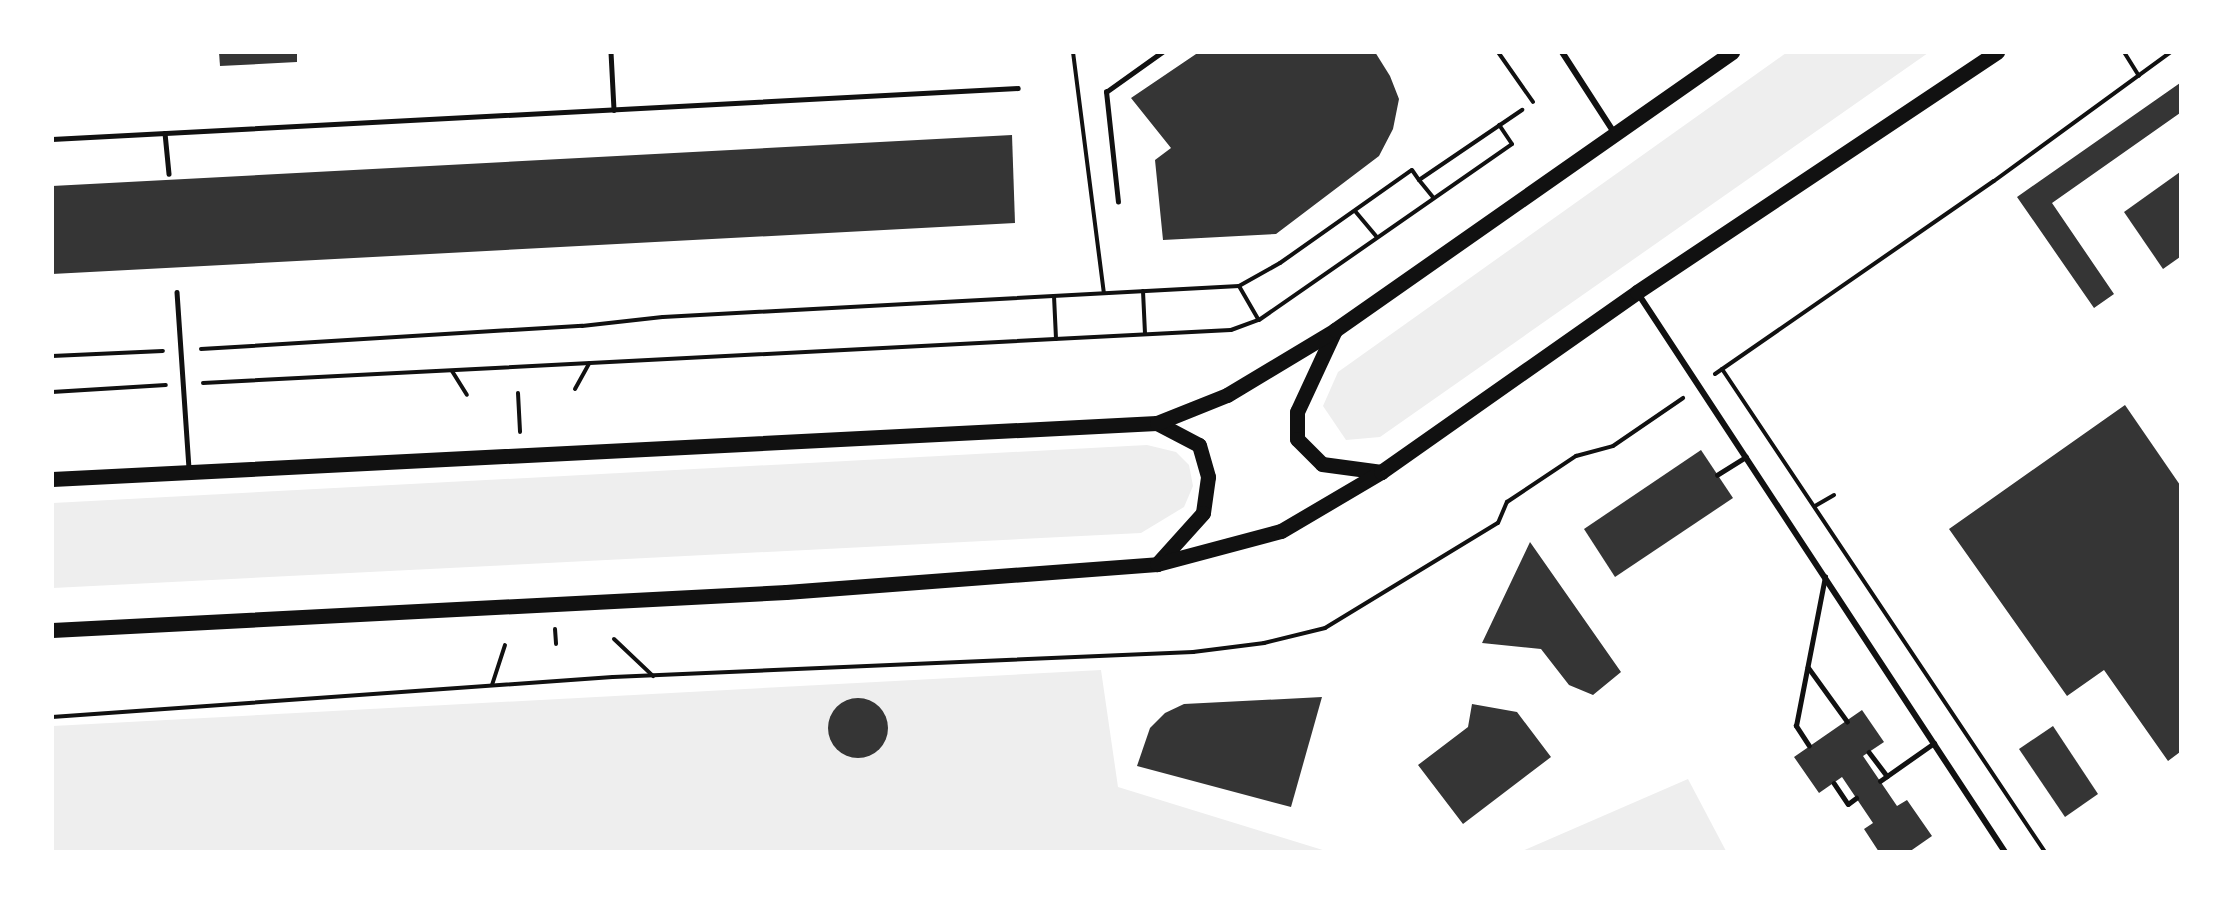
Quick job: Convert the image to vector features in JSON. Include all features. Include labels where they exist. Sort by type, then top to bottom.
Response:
[{"type":"main road","points":[[52,479],[1157,423],[1227,394],[1335,330],[1732,52]]},
{"type":"main road","points":[[52,630],[786,592],[1158,564],[1281,531],[1382,472],[1637,292],[1997,52]]},
{"type":"main road","points":[[1335,330],[1297,412],[1297,439],[1322,464],[1382,472]]},
{"type":"main road","points":[[1157,423],[1199,445],[1208,477],[1203,513],[1158,564]]},
{"type":"street","points":[[1562,52],[1615,134]]},
{"type":"street","points":[[1637,292],[2005,852]]},
{"type":"lane","points":[[611,52],[614,110]]},
{"type":"lane","points":[[1118,202],[1106,92],[1162,52]]},
{"type":"lane","points":[[52,139],[1018,88]]},
{"type":"lane","points":[[165,133],[169,174]]},
{"type":"lane","points":[[177,292],[189,472]]},
{"type":"lane","points":[[1718,475],[1746,457]]},
{"type":"lane","points":[[1809,746],[1796,726],[1825,577]]},
{"type":"lane","points":[[1808,667],[1847,721]]},
{"type":"lane","points":[[1880,782],[1935,743]]},
{"type":"lane","points":[[1869,752],[1887,776]]},
{"type":"lane","points":[[1834,783],[1848,804],[1856,798]]},
{"type":"path","points":[[1073,52],[1104,293]]},
{"type":"path","points":[[1498,52],[1533,102]]},
{"type":"path","points":[[2124,52],[2139,76]]},
{"type":"path","points":[[52,717],[492,685],[1193,652],[1264,643],[1324,628],[1498,523],[1507,502],[1576,456],[1613,446],[2170,52]]},
{"type":"path","points":[[1419,180],[1522,110]]},
{"type":"path","points":[[52,392],[1231,330],[1259,320],[1376,236],[1512,144],[1499,125]]},
{"type":"path","points":[[52,356],[582,326],[663,317],[1239,286],[1355,211],[1412,170],[1433,197]]},
{"type":"path","points":[[1355,211],[1376,236]]},
{"type":"path","points":[[1239,286],[1259,320]]},
{"type":"path","points":[[1143,291],[1145,334]]},
{"type":"path","points":[[1054,296],[1056,339]]},
{"type":"path","points":[[575,389],[589,363]]},
{"type":"path","points":[[1722,369],[2045,852]]},
{"type":"path","points":[[452,371],[467,395]]},
{"type":"path","points":[[518,393],[522,454]]},
{"type":"path","points":[[1815,506],[1834,495]]},
{"type":"path","points":[[614,639],[653,676]]},
{"type":"path","points":[[492,685],[505,645]]},
{"type":"shaded area","points":[[1786,53],[1928,53],[1380,437],[1346,440],[1323,406],[1338,372]]},
{"type":"shaded area","points":[[1147,445],[1176,452],[1189,465],[1193,486],[1184,507],[1141,533],[53,588],[53,503]]},
{"type":"shaded area","points":[[1101,670],[1118,787],[1326,851],[53,851],[53,726]]},
{"type":"shaded area","points":[[1688,779],[1726,851],[1522,851]]},
{"type":"building","points":[[219,52],[297,52],[297,62],[220,66]]},
{"type":"building","points":[[1199,52],[1375,52],[1390,76],[1399,99],[1393,129],[1379,156],[1276,234],[1163,240],[1155,160],[1171,148],[1131,98]]},
{"type":"building","points":[[2180,83],[2180,113],[2052,203],[2114,294],[2094,308],[2017,197]]},
{"type":"building","points":[[1012,135],[1015,223],[52,274],[52,186]]},
{"type":"building","points":[[2180,172],[2180,257],[2163,269],[2124,212]]},
{"type":"building","points":[[2125,405],[2180,485],[2180,752],[2168,761],[2104,670],[2067,696],[1949,529]]},
{"type":"building","points":[[1701,450],[1733,498],[1615,577],[1584,529]]},
{"type":"building","points":[[1530,542],[1621,672],[1593,695],[1569,685],[1541,649],[1482,643]]},
{"type":"building","points":[[1322,697],[1291,807],[1137,766],[1150,728],[1165,713],[1184,704]]},
{"type":"building","points":[[852,698],[864,698],[875,703],[883,711],[888,728],[886,740],[875,753],[864,758],[852,758],[841,753],[833,745],[828,734],[828,722],[833,711],[841,703]]},
{"type":"building","points":[[1472,704],[1517,712],[1551,757],[1463,824],[1418,765],[1468,727]]},
{"type":"building","points":[[1862,710],[1884,742],[1863,756],[1897,806],[1907,800],[1932,836],[1909,852],[1879,852],[1864,829],[1873,823],[1842,777],[1819,793],[1794,757]]},
{"type":"building","points":[[2053,726],[2098,794],[2065,817],[2019,749]]}]
